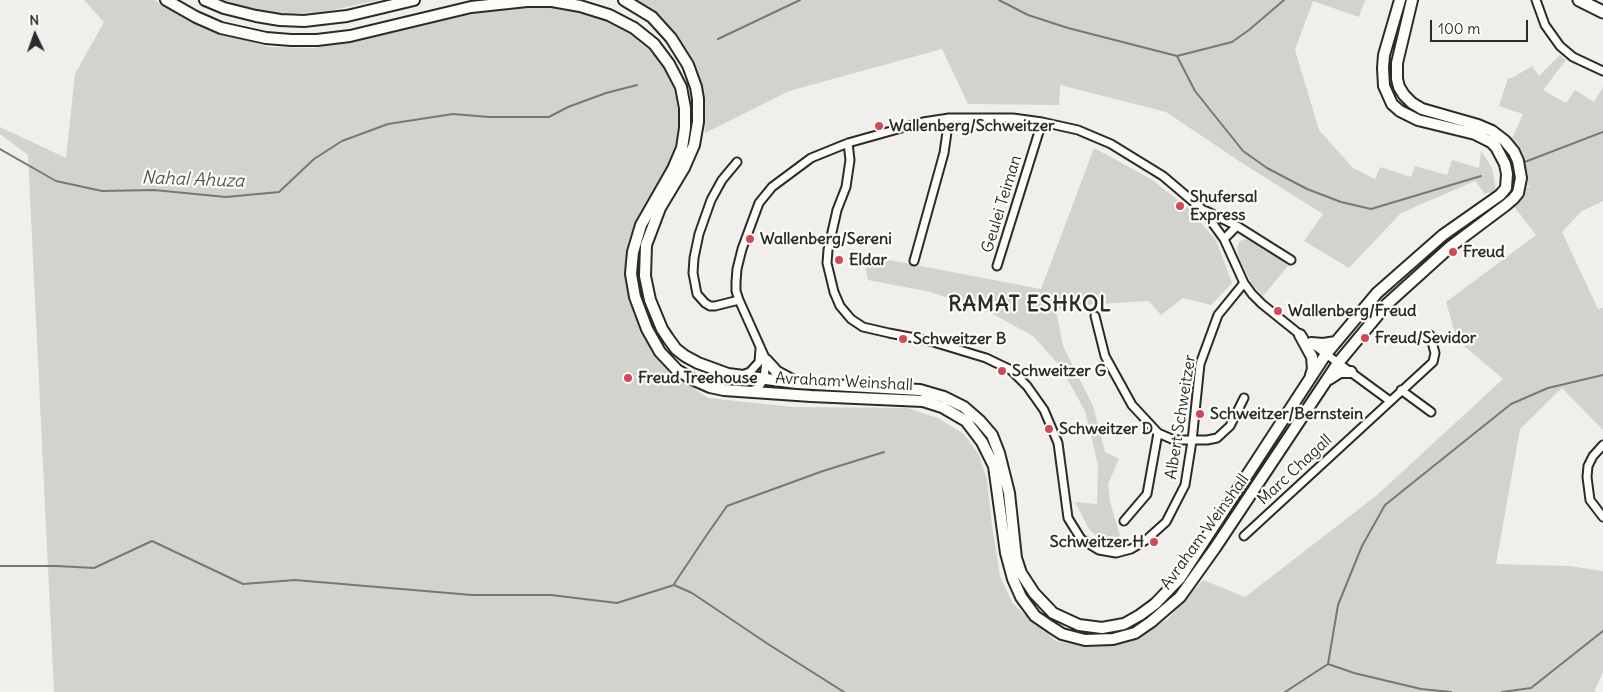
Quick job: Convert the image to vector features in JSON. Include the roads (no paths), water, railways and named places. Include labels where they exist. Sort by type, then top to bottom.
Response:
[{"type":"main road","name":"Avraham Weinshall","points":[[166,0],[196,17],[221,28],[266,38],[292,40],[317,40],[350,36],[471,7],[527,1],[580,6],[609,14],[644,35],[654,44],[669,64],[682,92],[686,118],[682,148],[663,187],[648,212],[633,252],[631,274],[635,297],[647,329],[660,352],[677,370],[710,387],[747,392],[923,401],[942,407],[966,421],[982,442],[994,466],[1006,554],[1013,579],[1021,597],[1035,616],[1062,634],[1085,640],[1114,639],[1134,633],[1151,622],[1180,597],[1216,548],[1338,363]]},
{"type":"main road","points":[[205,0],[224,8],[256,16],[304,21],[347,16],[414,0]]},
{"type":"main road","name":"Avraham Weinshall","points":[[624,0],[652,18],[671,38],[688,66],[696,87],[698,99],[698,122],[694,145],[684,168],[660,208],[646,245],[645,276],[650,300],[662,329],[676,349],[685,356],[714,370],[764,379],[920,390],[964,407],[992,435],[1000,453],[1009,493],[1016,558],[1022,573],[1034,593],[1053,613],[1079,625],[1102,628],[1124,624],[1155,604],[1180,578],[1326,354]]},
{"type":"main road","points":[[1326,354],[1377,293],[1443,235],[1500,195],[1506,188],[1505,164],[1496,147],[1490,142],[1475,134],[1418,120],[1400,111],[1392,104],[1384,86],[1384,55],[1400,0]]},
{"type":"main road","points":[[1338,363],[1387,304],[1450,247],[1513,199],[1520,187],[1518,161],[1505,141],[1492,131],[1478,125],[1422,109],[1412,103],[1399,87],[1397,63],[1412,0]]},
{"type":"main road","points":[[1579,0],[1603,12]]},
{"type":"main road","points":[[1300,335],[1312,357],[1313,369],[1310,379]]},
{"type":"main road","points":[[1312,343],[1336,342]]},
{"type":"main road","points":[[766,360],[777,372],[797,382]]},
{"type":"main road","points":[[1327,381],[1340,372],[1351,372]]},
{"type":"street","points":[[1536,0],[1545,25],[1560,46],[1573,57],[1603,71]]},
{"type":"street","points":[[747,392],[758,388],[764,379],[766,360],[736,291],[737,269],[745,240],[760,203],[772,187],[810,158],[848,143],[923,122],[950,118],[1013,118],[1078,130],[1111,144],[1163,176],[1204,210],[1237,226],[1291,260]]},
{"type":"street","points":[[914,261],[944,153],[950,118]]},
{"type":"street","name":"Geulei Teiman","points":[[997,266],[1042,122]]},
{"type":"street","name":"Albert Schweitzer","points":[[848,143],[850,160],[846,187],[836,218],[828,250],[827,263],[834,292],[840,306],[851,319],[863,327],[930,341],[986,358],[1011,370],[1027,386],[1044,410],[1058,443],[1068,518],[1081,539],[1099,550],[1116,553],[1131,549],[1146,540],[1166,522],[1185,485],[1192,441],[1200,364],[1218,315],[1244,283]]},
{"type":"street","points":[[737,162],[722,180],[711,200],[699,234],[693,273],[697,294],[704,303],[715,306],[739,300]]},
{"type":"street","points":[[1204,210],[1224,239],[1244,283],[1262,304],[1300,335],[1390,400]]},
{"type":"street","points":[[1224,239],[1237,226]]},
{"type":"street","points":[[1095,316],[1105,356],[1132,405],[1158,433],[1174,440],[1192,441],[1217,438],[1230,426],[1244,398]]},
{"type":"street","name":"Marc Chagall","points":[[1244,536],[1433,362],[1435,353],[1430,335]]},
{"type":"street","points":[[740,376],[750,372],[759,362],[760,349]]},
{"type":"street","points":[[1401,390],[1431,412]]},
{"type":"street","points":[[1124,521],[1147,494],[1158,433]]},
{"type":"street","points":[[1603,445],[1593,456],[1588,466],[1587,477],[1590,500],[1603,517]]},
{"type":"waterway","name":"Nahal Ahuza","points":[[718,39],[800,0]]},
{"type":"waterway","name":"Nahal Ahuza","points":[[999,0],[1028,15],[1068,28],[1177,56],[1232,42],[1284,0]]},
{"type":"waterway","name":"Nahal Ahuza","points":[[1177,56],[1195,91],[1243,151],[1267,168],[1307,189],[1341,202],[1371,209],[1481,176]]},
{"type":"waterway","name":"Nahal Ahuza","points":[[0,149],[56,181],[102,191],[154,190],[226,197],[279,192],[314,159],[342,141],[388,124],[453,114],[489,117],[549,117],[568,107],[606,93],[637,85]]},
{"type":"waterway","name":"Nahal Ahuza","points":[[1522,163],[1603,132]]},
{"type":"waterway","points":[[1285,692],[1328,664],[1338,605],[1362,546],[1385,505],[1511,404],[1548,388],[1603,375]]},
{"type":"waterway","points":[[674,584],[727,506],[823,471],[884,452]]},
{"type":"waterway","points":[[0,566],[94,568],[152,541],[243,584],[295,580],[472,595],[551,595],[617,603],[674,585],[692,593],[844,692]]},
{"type":"waterway","points":[[1502,692],[1531,688],[1603,631]]},
{"type":"waterway","points":[[1328,664],[1354,673],[1421,689],[1451,692]]},
{"type":"place","name":"Wallenberg/Schweitzer","points":[[879,126]]},
{"type":"place","name":"Shufersal Express","points":[[1180,206]]},
{"type":"place","name":"Wallenberg/Sereni","points":[[750,239]]},
{"type":"place","name":"Freud","points":[[1453,252]]},
{"type":"place","name":"Eldar","points":[[839,260]]},
{"type":"place","name":"Wallenberg/Freud","points":[[1278,311]]},
{"type":"place","name":"Freud/Sevidor","points":[[1365,338]]},
{"type":"place","name":"Schweitzer B","points":[[903,339]]},
{"type":"place","name":"Schweitzer G","points":[[1002,371]]},
{"type":"place","name":"Freud Treehouse","points":[[628,378]]},
{"type":"place","name":"Schweitzer/Bernstein","points":[[1200,414]]},
{"type":"place","name":"Schweitzer D","points":[[1049,429]]},
{"type":"place","name":"Schweitzer H","points":[[1154,542]]},
{"type":"district","name":"RAMAT ESHKOL","points":[[1030,305]]}]
